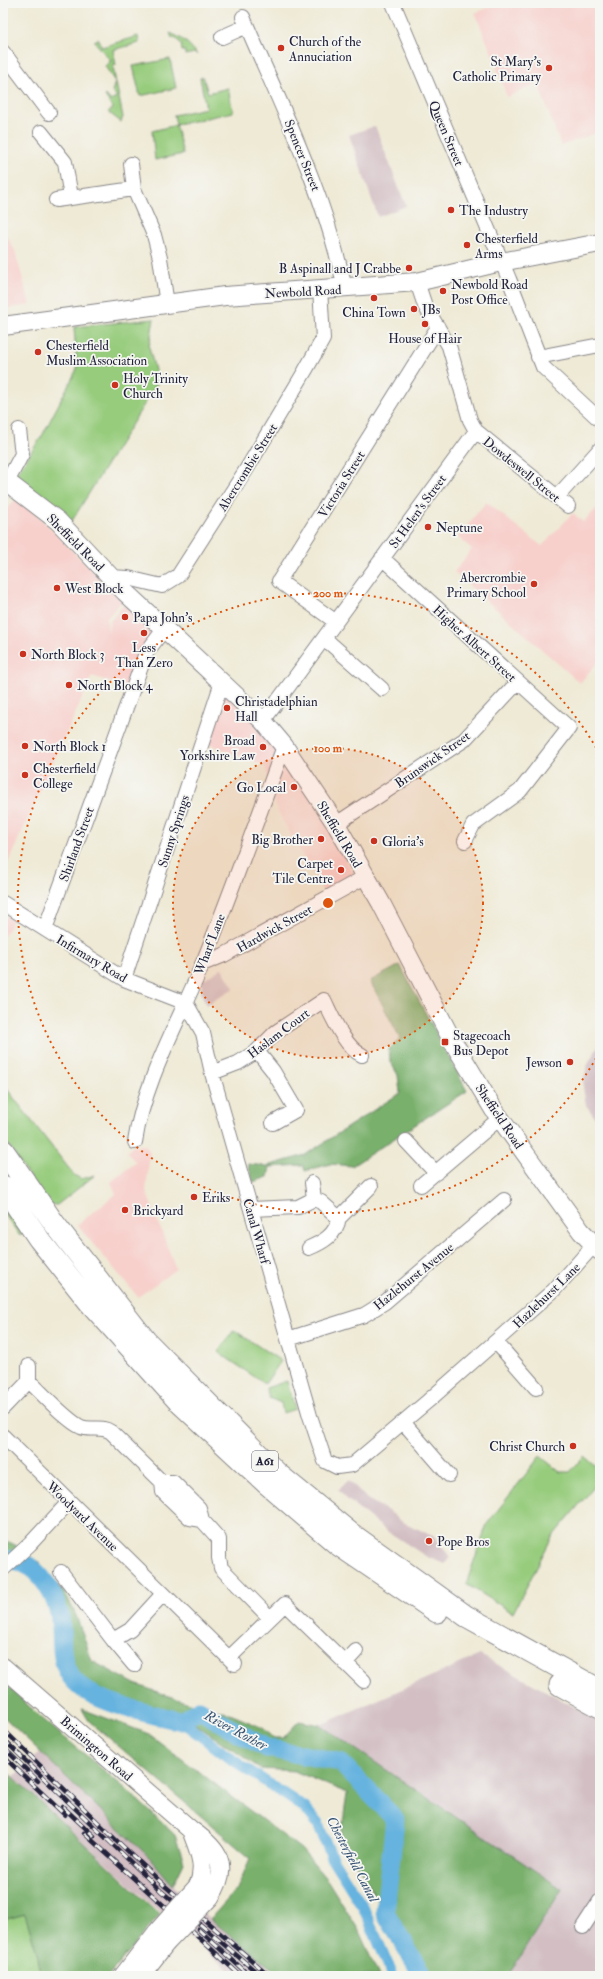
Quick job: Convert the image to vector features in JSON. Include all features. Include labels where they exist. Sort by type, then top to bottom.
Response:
[{"type":"highway","name":"A61","points":[[3,1150],[54,1224],[146,1341],[278,1474],[349,1532],[466,1616],[600,1690]]},
{"type":"highway","name":"A61","points":[[3,1186],[39,1239],[90,1303],[179,1402],[267,1484],[337,1544],[458,1626],[600,1707]]},
{"type":"main road","name":"Newbold Road","points":[[3,326],[225,296],[320,288],[345,289],[417,282],[501,262],[600,243]]},
{"type":"main road","name":"Sheffield Road","points":[[5,481],[58,521],[110,577],[263,721],[284,746],[336,824],[365,877],[382,903],[452,1040],[500,1118],[546,1184],[597,1248]]},
{"type":"main road","name":"Brimington Road","points":[[3,1667],[191,1830],[202,1860],[204,1891],[162,1937],[123,1976]]},
{"type":"main road","name":"Brimington Road","points":[[140,1976],[162,1937]]},
{"type":"street","name":"Queen Street","points":[[393,3],[509,279],[538,357],[543,367],[600,420]]},
{"type":"street","name":"Spencer Street","points":[[222,37],[245,22],[293,128],[318,191],[340,264],[345,289]]},
{"type":"street","points":[[3,52],[49,113]]},
{"type":"street","points":[[41,132],[65,162],[71,197]]},
{"type":"street","points":[[130,164],[134,189],[154,235],[160,258],[167,304]]},
{"type":"street","points":[[56,200],[134,189]]},
{"type":"street","points":[[417,282],[425,306],[448,346],[470,420],[476,431]]},
{"type":"street","name":"Abercrombie Street","points":[[110,577],[128,578],[162,586],[178,576],[246,470],[305,371],[322,339],[320,288]]},
{"type":"street","name":"Victoria Street","points":[[336,622],[279,581],[438,327]]},
{"type":"street","points":[[538,357],[600,345]]},
{"type":"street","points":[[5,481],[22,454],[19,430]]},
{"type":"street","name":"Dowdeswell Street","points":[[476,431],[568,506]]},
{"type":"street","name":"St Helen's Street","points":[[263,721],[476,431]]},
{"type":"street","points":[[557,497],[600,449]]},
{"type":"street","name":"Higher Albert Street","points":[[382,558],[569,728],[520,791],[473,825],[465,841]]},
{"type":"street","name":"Shirland Street","points":[[45,929],[146,653],[165,628]]},
{"type":"street","points":[[324,638],[382,689]]},
{"type":"street","name":"Sunny Springs","points":[[124,979],[222,682]]},
{"type":"street","name":"Brunswick Street","points":[[336,824],[464,740],[518,682]]},
{"type":"street","name":"Wharf Lane","points":[[135,1142],[141,1113],[170,1036],[186,1003],[202,964],[284,746]]},
{"type":"street","name":"Hardwick Street","points":[[202,964],[224,955],[365,877]]},
{"type":"street","name":"Infirmary Road","points":[[3,903],[124,979],[186,1003]]},
{"type":"street","name":"Haslam Court","points":[[212,1073],[238,1063],[257,1051],[276,1032],[324,1000],[348,1045],[354,1052],[362,1055]]},
{"type":"street","name":"Canal Wharf","points":[[186,1003],[203,1034],[212,1073],[310,1416],[325,1461]]},
{"type":"street","points":[[257,1051],[273,1071],[296,1110],[273,1123]]},
{"type":"street","points":[[422,1185],[500,1118]]},
{"type":"street","points":[[406,1141],[436,1173]]},
{"type":"street","points":[[312,1183],[314,1199]]},
{"type":"street","points":[[309,1248],[322,1242],[334,1232],[339,1218],[371,1186]]},
{"type":"street","points":[[251,1209],[298,1207],[314,1199],[321,1202],[339,1218]]},
{"type":"street","name":"Hazlehurst Avenue","points":[[288,1339],[364,1314],[385,1302],[504,1200]]},
{"type":"street","name":"Hazlehurst Lane","points":[[325,1461],[337,1467],[352,1465],[496,1342],[554,1290],[597,1248]]},
{"type":"street","points":[[496,1342],[536,1388]]},
{"type":"street","points":[[3,1408],[29,1381],[29,1366]]},
{"type":"street","points":[[29,1381],[75,1424],[85,1428],[103,1428],[111,1432],[162,1482],[173,1482],[199,1508],[202,1520],[219,1539],[219,1563],[225,1573],[270,1618]]},
{"type":"street","points":[[403,1422],[449,1475]]},
{"type":"street","name":"Woodyard Avenue","points":[[3,1436],[232,1661],[270,1618],[285,1604],[364,1681]]},
{"type":"street","points":[[3,1569],[23,1551],[69,1502]]},
{"type":"street","points":[[61,1572],[134,1665]]},
{"type":"street","points":[[113,1640],[130,1630],[163,1594]]},
{"type":"street","points":[[345,1662],[356,1652]]},
{"type":"street","points":[[583,1927],[600,1901]]},
{"type":"shaded area","name":"St Mary's Catholic Primary","points":[[499,3],[600,3],[600,131],[561,146],[538,83],[507,97],[492,54],[475,13]]},
{"type":"shaded area","points":[[375,126],[406,206],[378,217],[349,135]]},
{"type":"shaded area","points":[[3,229],[15,251],[30,305],[3,309]]},
{"type":"shaded area","name":"Chesterfield College","points":[[16,499],[34,512],[122,601],[107,618],[108,633],[110,621],[125,604],[160,634],[132,689],[92,676],[3,874],[3,513]]},
{"type":"shaded area","name":"Abercrombie Primary School","points":[[486,502],[542,546],[573,513],[583,522],[600,505],[600,659],[580,683],[454,572],[472,549],[458,537]]},
{"type":"shaded area","points":[[227,692],[293,764],[355,875],[324,893],[278,812],[265,766],[206,743],[216,710]]},
{"type":"shaded area","points":[[3,914],[13,921],[3,937]]},
{"type":"shaded area","points":[[222,968],[234,988],[206,1005],[201,993],[203,980]]},
{"type":"shaded area","points":[[600,1043],[600,1122],[586,1105],[583,1087],[588,1064]]},
{"type":"shaded area","name":"Brickyard","points":[[145,1145],[150,1152],[146,1191],[176,1269],[138,1297],[77,1225],[116,1194],[111,1182],[136,1162],[127,1153],[132,1146]]},
{"type":"shaded area","points":[[349,1480],[367,1499],[390,1512],[401,1521],[435,1537],[450,1557],[445,1564],[427,1557],[384,1529],[348,1500],[338,1490]]},
{"type":"shaded area","points":[[480,1655],[600,1721],[600,1976],[508,1976],[562,1889],[320,1725]]},
{"type":"shaded area","points":[[40,1752],[150,1858],[173,1885],[210,1919],[268,1965],[258,1976],[236,1976],[155,1908],[13,1777]]},
{"type":"green space","points":[[170,33],[186,42],[197,55],[195,53],[185,55],[185,51],[182,51],[181,44],[176,38],[172,38]]},
{"type":"green space","points":[[138,36],[139,43],[113,50],[116,65],[113,66],[114,73],[123,117],[121,122],[108,112],[113,108],[105,96],[106,95],[111,101],[117,97],[112,91],[115,82],[105,66],[111,61],[94,41],[99,39],[102,47]]},
{"type":"green space","points":[[170,59],[176,88],[140,96],[133,66]]},
{"type":"green space","points":[[203,77],[208,93],[228,88],[233,112],[176,125],[174,115],[206,108],[200,78]]},
{"type":"green space","points":[[176,125],[183,154],[155,160],[152,131]]},
{"type":"green space","points":[[154,319],[149,347],[158,382],[70,524],[14,477],[42,436],[77,369],[74,327]]},
{"type":"green space","points":[[400,965],[467,1091],[352,1166],[330,1164],[305,1171],[303,1165],[270,1167],[268,1177],[253,1182],[248,1164],[267,1166],[305,1155],[400,1093],[398,1075],[390,1061],[389,1049],[400,1038],[370,981]]},
{"type":"green space","points":[[3,1084],[74,1175],[81,1179],[95,1175],[57,1205],[47,1205],[3,1136]]},
{"type":"green space","points":[[3,1203],[24,1231],[20,1236],[3,1212]]},
{"type":"green space","points":[[234,1330],[281,1361],[265,1384],[218,1352]]},
{"type":"green space","points":[[287,1381],[295,1409],[283,1413],[281,1403],[269,1398],[266,1388]]},
{"type":"green space","points":[[540,1456],[560,1472],[570,1472],[584,1456],[600,1470],[600,1480],[552,1537],[513,1613],[466,1584],[487,1524]]},
{"type":"green space","points":[[3,1539],[17,1546],[11,1554],[3,1553]]},
{"type":"green space","points":[[28,1557],[39,1562],[67,1596],[77,1618],[92,1661],[135,1684],[189,1703],[223,1711],[263,1728],[274,1738],[283,1738],[299,1721],[320,1725],[562,1889],[508,1976],[426,1976],[384,1915],[364,1874],[340,1845],[347,1793],[294,1771],[261,1769],[192,1722],[128,1703],[86,1685],[69,1660],[65,1621],[55,1587],[26,1560]]},
{"type":"green space","points":[[3,1681],[38,1715],[127,1790],[175,1835],[184,1862],[173,1885],[150,1858],[3,1716]]},
{"type":"green space","points":[[82,1709],[149,1734],[301,1849],[328,1881],[358,1929],[379,1976],[281,1976],[210,1919],[237,1889],[250,1858],[89,1721]]},
{"type":"green space","points":[[3,1767],[160,1915],[108,1976],[40,1976],[38,1956],[25,1914],[3,1920]]},
{"type":"green space","points":[[25,1914],[38,1956],[40,1976],[3,1976],[3,1920]]},
{"type":"waterway","name":"River Rother","points":[[3,1559],[19,1561],[29,1566],[47,1585],[55,1601],[60,1618],[64,1663],[73,1679],[90,1693],[115,1704],[181,1721],[199,1710],[266,1748],[340,1762],[395,1819],[385,1912],[423,1976]]},
{"type":"waterway","name":"Chesterfield Canal","points":[[181,1721],[230,1758],[305,1808],[318,1824],[333,1860],[363,1907],[393,1976]]},
{"type":"railway","points":[[3,1729],[165,1886],[270,1976]]},
{"type":"railway","points":[[3,1739],[161,1891],[261,1976]]},
{"type":"railway","points":[[3,1747],[38,1781]]},
{"type":"railway","points":[[3,1756],[65,1815]]},
{"type":"railway","points":[[63,1807],[94,1836]]},
{"type":"railway","points":[[84,1833],[241,1976]]},
{"type":"railway","points":[[198,1929],[250,1976]]},
{"type":"place","name":"Church of the Annuciation","points":[[281,48]]},
{"type":"place","name":"St Mary's Catholic Primary","points":[[549,68]]},
{"type":"place","name":"The Industry","points":[[451,210]]},
{"type":"place","name":"Chesterfield Arms","points":[[467,245]]},
{"type":"place","name":"B Aspinall and J Crabbe","points":[[409,268]]},
{"type":"place","name":"Newbold Road Post Office","points":[[443,291]]},
{"type":"place","name":"China Town","points":[[374,298]]},
{"type":"place","name":"JBs","points":[[414,309]]},
{"type":"place","name":"House of Hair","points":[[425,324]]},
{"type":"place","name":"Chesterfield Muslim Association","points":[[38,352]]},
{"type":"place","name":"Holy Trinity Church","points":[[115,385]]},
{"type":"place","name":"Neptune","points":[[428,527]]},
{"type":"place","name":"Abercrombie Primary School","points":[[534,584]]},
{"type":"place","name":"West Block","points":[[57,588]]},
{"type":"place","name":"Papa John's","points":[[125,617]]},
{"type":"place","name":"Less Than Zero","points":[[144,633]]},
{"type":"place","name":"North Block 3","points":[[23,654]]},
{"type":"place","name":"North Block 4","points":[[69,685]]},
{"type":"place","name":"Christadelphian Hall","points":[[227,708]]},
{"type":"place","name":"North Block 1","points":[[25,746]]},
{"type":"place","name":"Broad Yorkshire Law","points":[[263,747]]},
{"type":"place","name":"Chesterfield College","points":[[25,775]]},
{"type":"place","name":"Go Local","points":[[294,787]]},
{"type":"place","name":"Big Brother","points":[[321,839]]},
{"type":"place","name":"Gloria's","points":[[374,841]]},
{"type":"place","name":"Carpet Tile Centre","points":[[341,870]]},
{"type":"place","name":"Stagecoach Bus Depot","points":[[445,1042]]},
{"type":"place","name":"Jewson","points":[[570,1062]]},
{"type":"place","name":"Eriks","points":[[194,1197]]},
{"type":"place","name":"Brickyard","points":[[125,1210]]},
{"type":"place","name":"Christ Church","points":[[573,1446]]},
{"type":"place","name":"Pope Bros","points":[[429,1541]]}]
